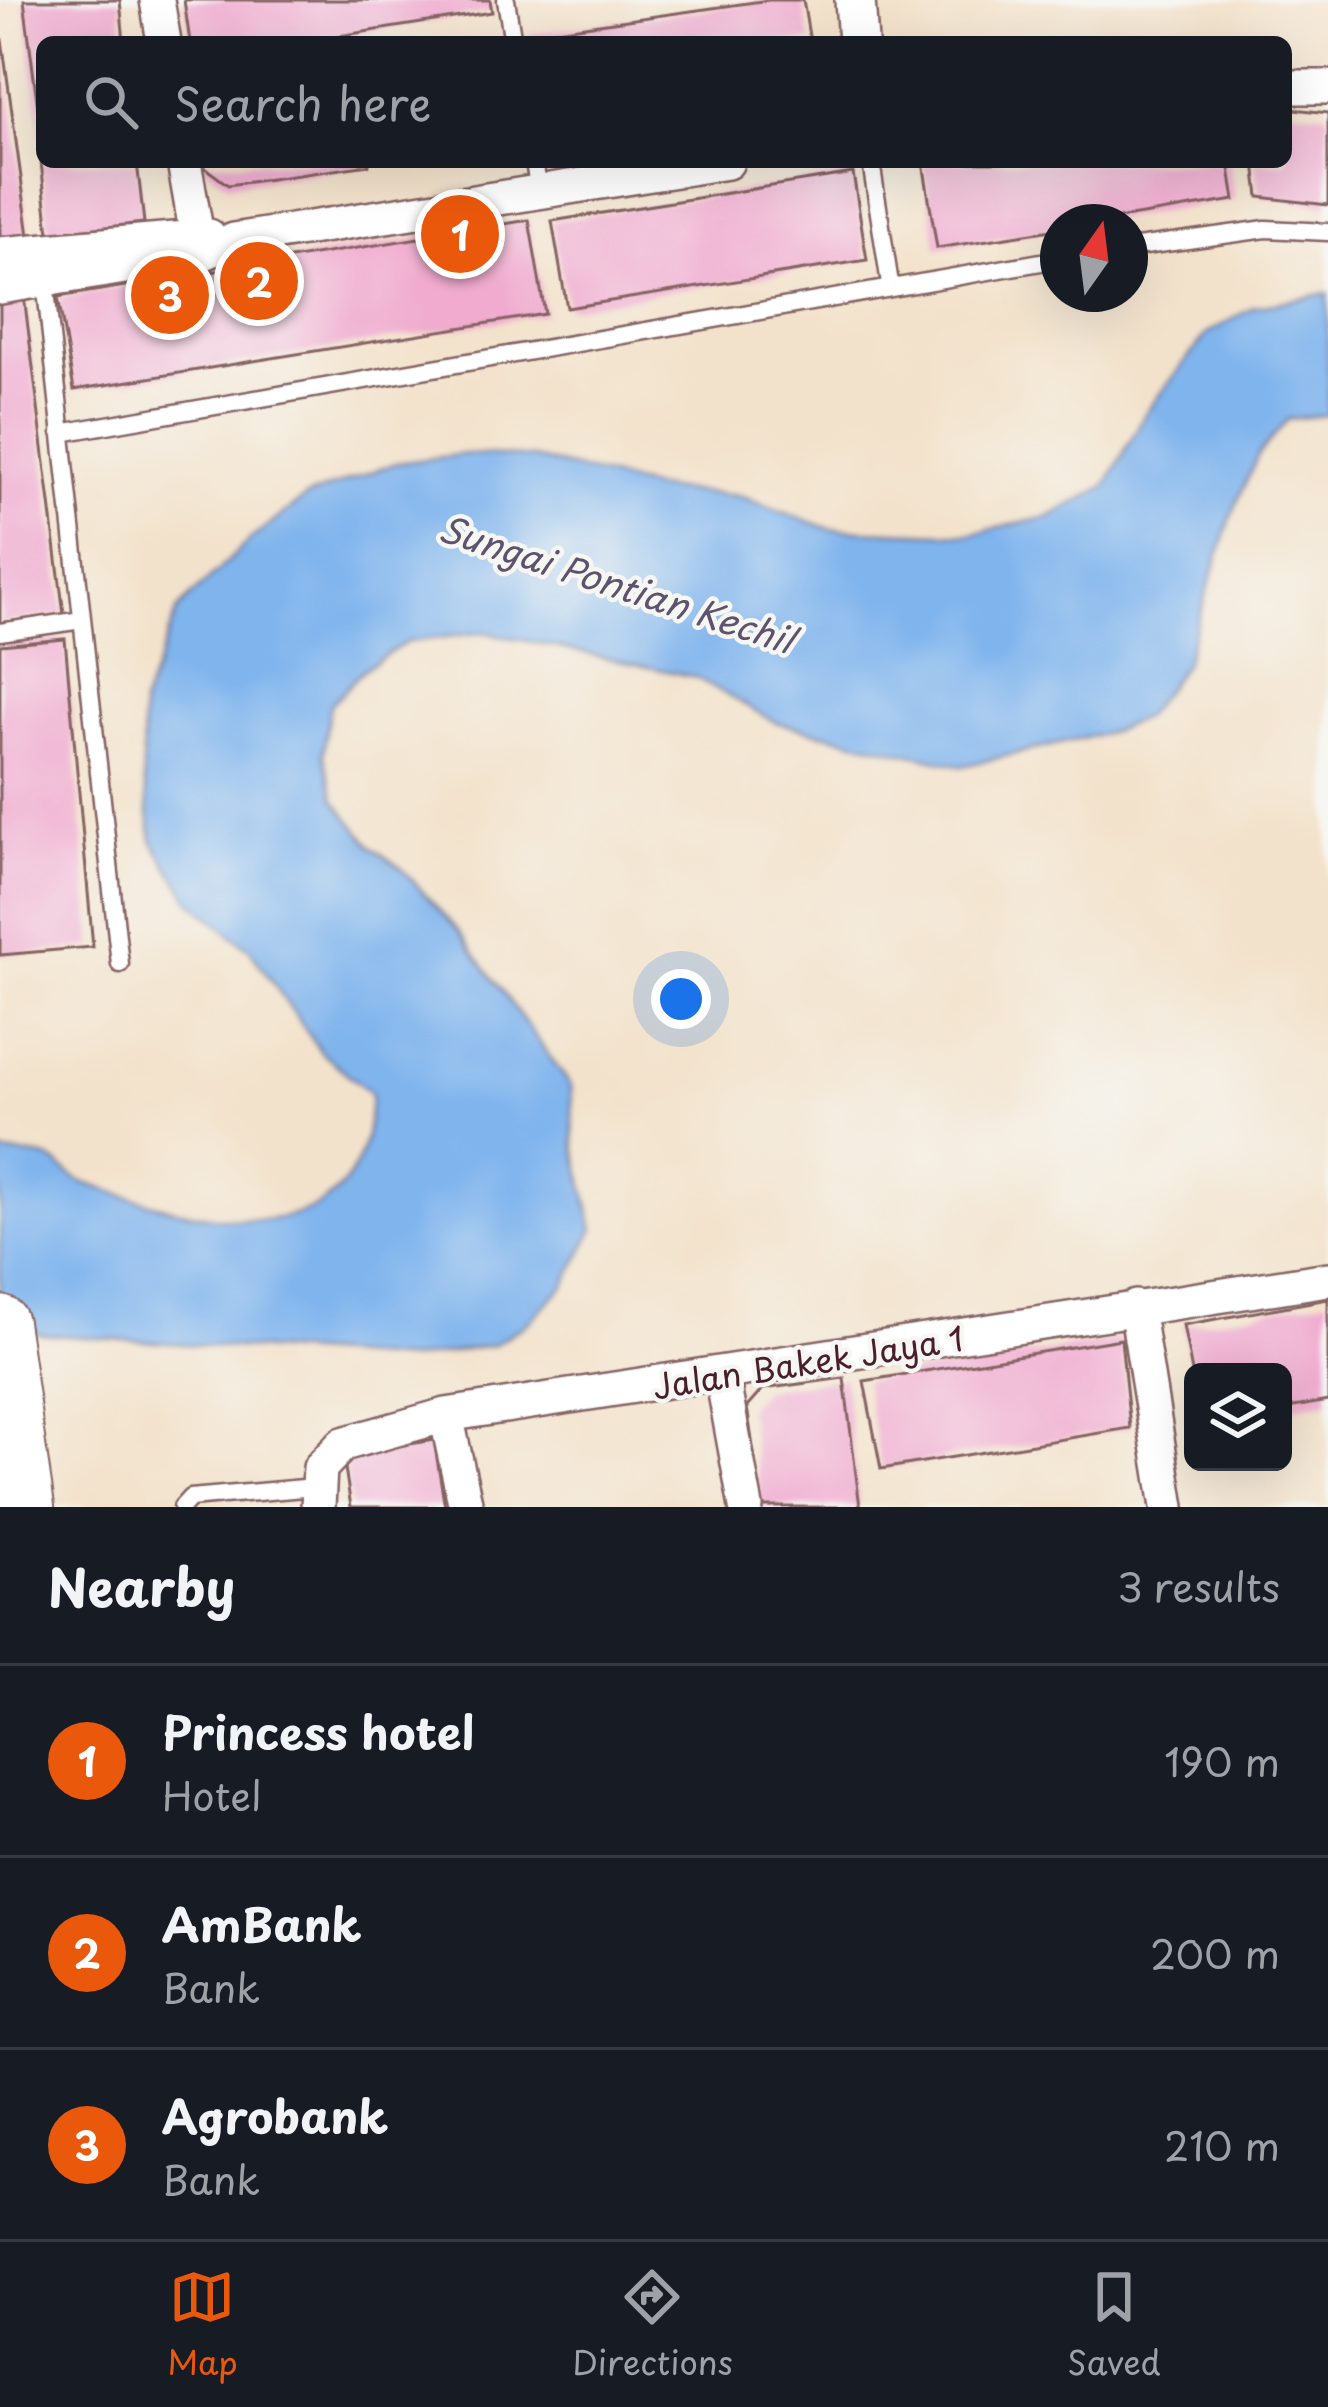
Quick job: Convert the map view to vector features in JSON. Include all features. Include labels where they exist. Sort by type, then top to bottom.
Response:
[{"type":"highway","points":[[0,1323],[27,1507]]},
{"type":"street","points":[[157,0],[163,36]]},
{"type":"street","points":[[855,0],[858,36]]},
{"type":"street","points":[[1292,87],[1328,87]]},
{"type":"street","points":[[185,168],[198,245]]},
{"type":"street","points":[[0,287],[536,177],[651,168]]},
{"type":"street","points":[[0,254],[198,245]]},
{"type":"street","name":"Jalan Bakek Jaya 1","points":[[317,1497],[320,1468],[343,1444],[446,1415],[1328,1279]]},
{"type":"street","points":[[1136,1307],[1168,1507]]},
{"type":"street","points":[[722,1376],[746,1507]]},
{"type":"street","points":[[446,1415],[466,1507]]},
{"type":"lane","points":[[506,0],[512,36]]},
{"type":"lane","points":[[872,168],[890,284]]},
{"type":"lane","points":[[1148,245],[1265,229],[1328,232]]},
{"type":"lane","points":[[61,433],[890,284],[1040,262]]},
{"type":"lane","points":[[45,281],[120,964]]},
{"type":"lane","points":[[0,632],[82,620]]},
{"type":"lane","points":[[182,1507],[190,1498],[317,1497]]},
{"type":"water","name":"Sungai Pontian Kechil","points":[[1328,293],[1328,415],[1288,419],[1258,455],[1232,514],[1184,664],[1144,717],[1110,732],[963,766],[775,722],[695,677],[485,632],[407,642],[364,669],[330,705],[323,753],[335,800],[373,848],[401,868],[459,932],[571,1086],[574,1141],[594,1230],[565,1285],[528,1322],[493,1345],[410,1360],[41,1334],[0,1319],[0,1153],[47,1158],[85,1183],[178,1210],[269,1219],[309,1210],[340,1188],[362,1150],[371,1093],[321,1052],[250,950],[191,901],[153,842],[143,772],[142,704],[178,609],[250,540],[306,497],[396,463],[465,454],[533,458],[653,488],[739,496],[830,529],[970,534],[1049,517],[1106,486],[1146,412],[1207,334],[1254,307]]},
{"type":"building","points":[[24,0],[120,0],[123,36],[36,36],[36,93]]},
{"type":"building","points":[[184,0],[490,0],[492,12],[338,36],[189,36]]},
{"type":"building","points":[[769,0],[803,0],[809,36],[528,36]]},
{"type":"building","points":[[0,25],[29,236],[0,240]]},
{"type":"building","points":[[1292,109],[1328,113],[1328,205],[1259,197],[1256,168],[1292,168]]},
{"type":"building","points":[[42,168],[138,168],[144,223],[49,233]]},
{"type":"building","points":[[205,168],[348,168],[228,185]]},
{"type":"building","points":[[924,168],[1230,168],[1235,200],[1148,214],[1148,204],[1040,204],[1040,232],[937,248]]},
{"type":"building","points":[[853,173],[867,260],[567,308],[552,221]]},
{"type":"building","points":[[529,220],[545,314],[74,390],[58,297]]},
{"type":"building","points":[[24,296],[64,615],[0,623],[0,299]]},
{"type":"building","points":[[65,639],[93,947],[0,955],[0,645]]},
{"type":"building","points":[[1328,1299],[1328,1401],[1292,1407],[1292,1363],[1190,1363],[1183,1325]]},
{"type":"building","points":[[1121,1339],[1130,1428],[881,1469],[864,1381]]},
{"type":"building","points":[[844,1378],[860,1507],[762,1507],[747,1407],[763,1389]]},
{"type":"building","points":[[434,1440],[445,1507],[351,1507],[343,1455]]},
{"type":"place","name":"Princess hotel","points":[[460,234]]},
{"type":"place","name":"AmBank","points":[[259,281]]},
{"type":"place","name":"Agrobank","points":[[170,295]]}]
